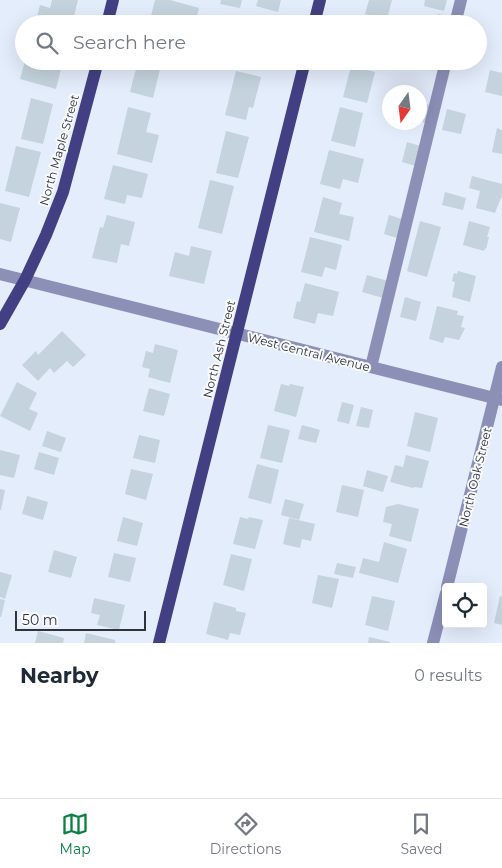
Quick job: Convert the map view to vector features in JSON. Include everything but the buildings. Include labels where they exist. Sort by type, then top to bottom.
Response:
[{"type":"main road","points":[[109,15],[113,0]]},
{"type":"main road","points":[[316,15],[320,0]]},
{"type":"main road","name":"North Maple Street","points":[[0,324],[25,280],[63,192],[96,70]]},
{"type":"main road","name":"North Ash Street","points":[[159,643],[303,70]]},
{"type":"street","points":[[457,15],[460,0]]},
{"type":"street","points":[[371,367],[444,70]]},
{"type":"street","name":"West Central Avenue","points":[[0,274],[498,399]]},
{"type":"street","name":"North Oak Street","points":[[448,583],[498,399],[502,367]]},
{"type":"street","points":[[433,643],[442,608]]}]
